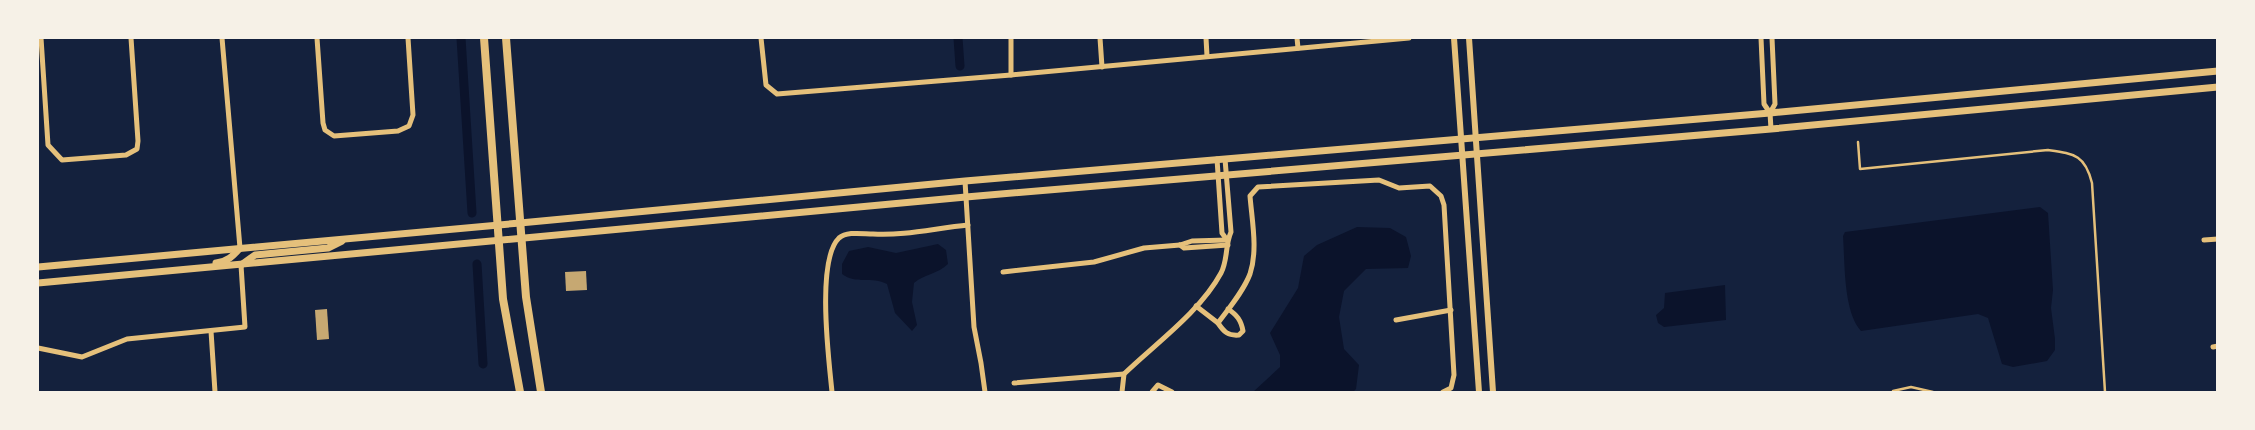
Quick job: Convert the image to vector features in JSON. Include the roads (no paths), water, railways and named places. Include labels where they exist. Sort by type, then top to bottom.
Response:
[{"type":"main road","points":[[484,38],[503,299],[520,392]]},
{"type":"main road","points":[[506,38],[526,297],[541,392]]},
{"type":"main road","points":[[38,267],[346,238],[520,224],[965,181],[1225,158],[1476,139],[2218,71]]},
{"type":"main road","points":[[38,283],[522,240],[966,197],[1771,129],[2218,87]]},
{"type":"main road","points":[[241,265],[255,255],[328,248],[346,238]]},
{"type":"main road","points":[[92,278],[105,273],[224,262],[240,248]]},
{"type":"street","points":[[41,38],[48,145],[56,156],[62,160],[126,156],[137,149],[131,38]]},
{"type":"street","points":[[222,38],[240,248]]},
{"type":"street","points":[[317,38],[323,123],[325,130],[334,136],[398,131],[409,126],[413,115],[408,38]]},
{"type":"street","points":[[761,38],[766,85],[776,94],[1011,75],[1409,38]]},
{"type":"street","points":[[1011,38],[1011,75]]},
{"type":"street","points":[[1100,38],[1102,66]]},
{"type":"street","points":[[1206,38],[1207,56]]},
{"type":"street","points":[[1297,38],[1298,48]]},
{"type":"street","points":[[1454,38],[1480,392]]},
{"type":"street","points":[[1469,38],[1493,392]]},
{"type":"street","points":[[1762,38],[1764,104],[1770,113],[1771,129]]},
{"type":"street","points":[[1770,113],[1775,104],[1772,38]]},
{"type":"street","points":[[1014,383],[1124,374],[1196,306],[1221,273],[1231,232],[1225,158]]},
{"type":"street","points":[[1217,159],[1222,233],[1228,243]]},
{"type":"street","points":[[1218,323],[1241,292],[1250,274],[1254,252],[1250,196],[1258,187],[1379,180],[1399,188],[1430,186],[1441,196],[1444,205],[1451,310],[1454,375],[1451,388],[1443,392]]},
{"type":"street","points":[[965,181],[974,327],[985,392]]},
{"type":"street","points":[[832,392],[825,285],[829,258],[839,238],[851,233],[892,235],[968,225]]},
{"type":"street","points":[[2204,240],[2218,239]]},
{"type":"street","points":[[1004,272],[1094,262],[1144,248],[1180,245],[1192,241],[1228,243]]},
{"type":"street","points":[[38,348],[82,357],[127,339],[245,327],[241,265]]},
{"type":"street","points":[[1196,306],[1218,323],[1224,332],[1231,336],[1239,335],[1243,330],[1242,322],[1236,314],[1228,309]]},
{"type":"street","points":[[1396,320],[1451,310]]},
{"type":"street","points":[[211,331],[215,392]]},
{"type":"street","points":[[1122,392],[1124,374]]},
{"type":"street","points":[[1152,392],[1158,385],[1172,392]]},
{"type":"lane","points":[[1858,142],[1860,169],[2048,150],[2074,154],[2088,169],[2092,184],[2105,392]]},
{"type":"lane","points":[[1893,390],[1911,386],[1933,392]]},
{"type":"water","points":[[2040,207],[2048,213],[2053,290],[2051,308],[2055,350],[2047,361],[2013,367],[2002,364],[1988,318],[1978,314],[1861,331],[1855,322],[1846,286],[1843,236],[1845,232]]},
{"type":"water","points":[[1357,227],[1390,228],[1406,237],[1411,256],[1408,268],[1366,269],[1344,291],[1339,317],[1344,349],[1359,365],[1356,389],[1353,392],[1253,392],[1280,367],[1280,355],[1270,333],[1298,288],[1304,256],[1317,245]]},
{"type":"water","points":[[938,244],[946,250],[948,264],[914,283],[912,302],[917,325],[912,331],[895,313],[887,284],[853,279],[842,274],[842,264],[849,251],[868,247],[896,253]]},
{"type":"water","points":[[1725,285],[1726,320],[1664,327],[1658,323],[1656,315],[1664,308],[1665,293]]},
{"type":"waterway","points":[[461,38],[472,213]]},
{"type":"waterway","points":[[958,38],[960,66]]},
{"type":"waterway","points":[[477,264],[483,364]]}]
